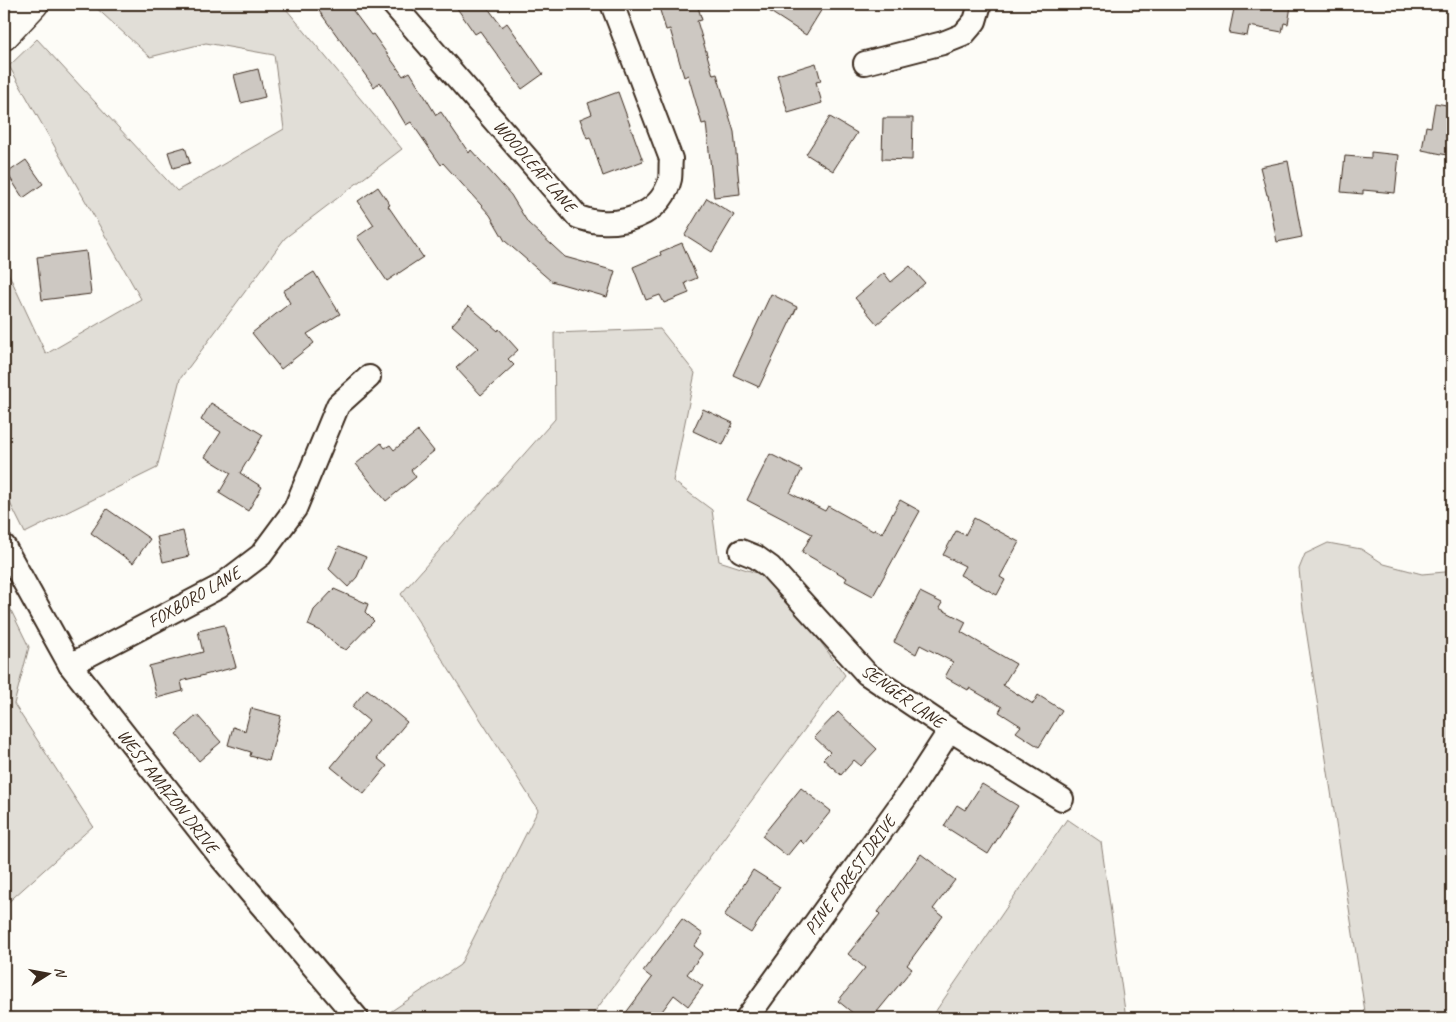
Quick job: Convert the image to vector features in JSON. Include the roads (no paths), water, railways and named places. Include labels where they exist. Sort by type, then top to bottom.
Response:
[{"type":"main road","points":[[4,36],[34,4]]},
{"type":"street","name":"WOODLEAF LANE","points":[[393,4],[578,217],[599,222],[617,222],[636,218],[649,211],[664,196],[670,179],[671,159],[612,4]]},
{"type":"street","points":[[865,63],[943,43],[963,35],[975,21],[980,4]]},
{"type":"street","name":"FOXBORO LANE","points":[[70,665],[218,587],[261,555],[295,509],[338,405],[369,376]]},
{"type":"street","name":"WEST AMAZON DRIVE","points":[[4,546],[70,665],[222,860],[356,1018]]},
{"type":"street","name":"SENGER LANE","points":[[741,551],[756,557],[770,567],[867,674],[950,730],[1062,799]]},
{"type":"street","name":"PINE FOREST DRIVE","points":[[747,1018],[911,790],[950,730]]}]
